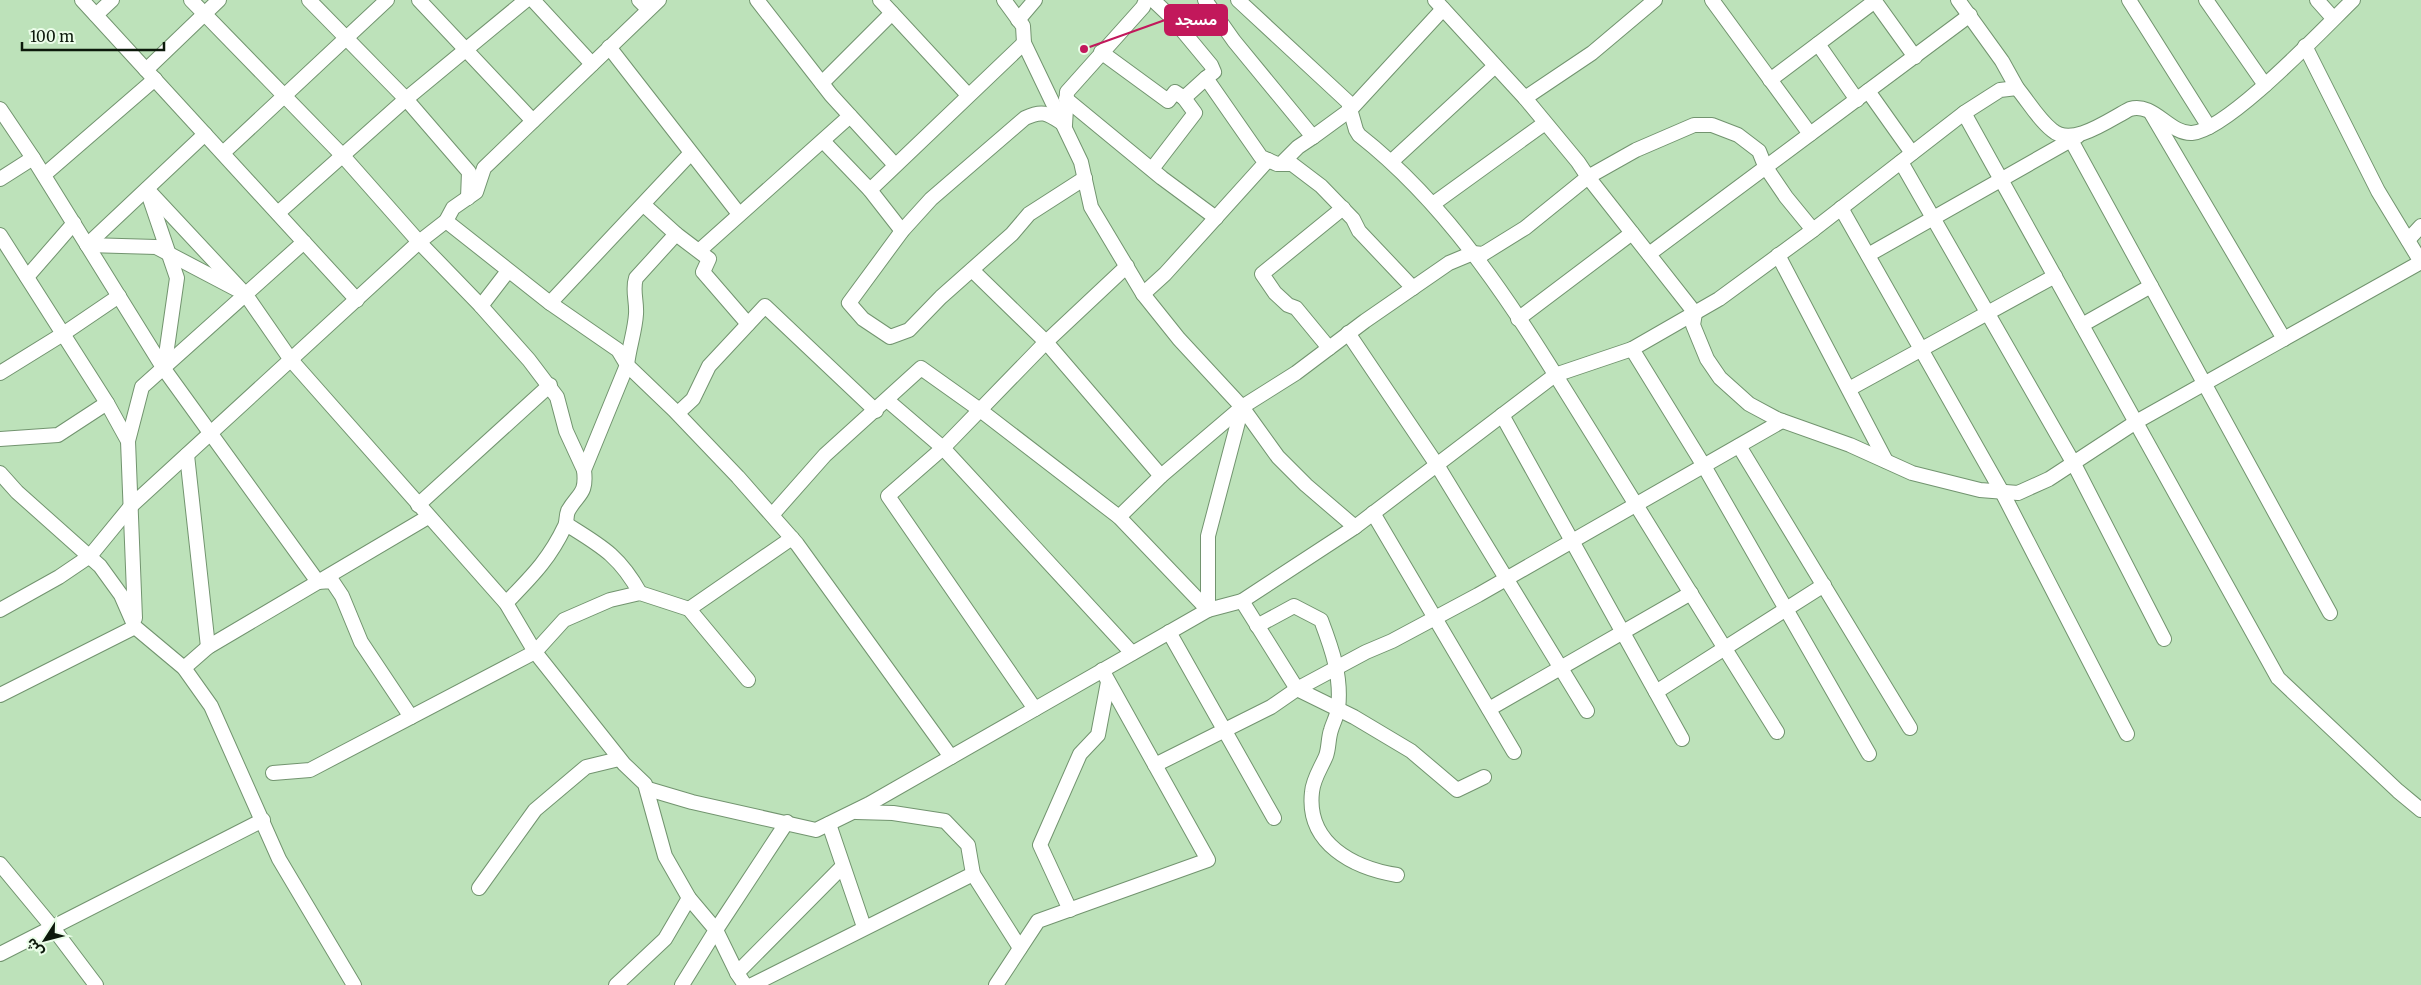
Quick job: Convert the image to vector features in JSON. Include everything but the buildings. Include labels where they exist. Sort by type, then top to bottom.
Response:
[{"type":"street","points":[[82,0],[357,300]]},
{"type":"street","points":[[96,15],[112,0]]},
{"type":"street","points":[[191,0],[343,156],[419,242],[481,306],[550,385],[557,397],[566,431],[584,470],[586,484],[582,495],[568,512],[566,524],[543,565],[506,603]]},
{"type":"street","points":[[44,175],[150,74],[219,0]]},
{"type":"street","points":[[309,0],[406,99],[469,172],[468,198]]},
{"type":"street","points":[[223,153],[386,0]]},
{"type":"street","points":[[419,0],[533,121]]},
{"type":"street","points":[[278,212],[406,99],[526,0]]},
{"type":"street","points":[[533,0],[592,64]]},
{"type":"street","points":[[0,610],[60,577],[90,556],[131,506],[419,242],[446,221],[453,208],[476,192],[484,168],[609,47],[643,5],[659,0]]},
{"type":"street","points":[[757,0],[822,83],[895,165]]},
{"type":"street","points":[[880,0],[968,95]]},
{"type":"street","points":[[1004,0],[1023,26],[1024,43],[1065,125],[1085,178],[1091,207],[1143,294],[1178,339],[1242,407],[1278,457],[1306,486],[1355,527]]},
{"type":"street","points":[[1018,20],[1035,0]]},
{"type":"street","points":[[1065,125],[1066,92],[1143,7],[1146,0]]},
{"type":"street","points":[[1153,0],[1172,18],[1211,65],[1214,72],[1184,98]]},
{"type":"street","points":[[1205,0],[1234,41],[1313,137]]},
{"type":"street","points":[[1238,0],[1348,102],[1359,135],[1392,161],[1433,204],[1473,253],[1555,375],[1777,732]]},
{"type":"street","points":[[1525,98],[1592,53],[1655,0]]},
{"type":"street","points":[[1712,0],[1810,134]]},
{"type":"street","points":[[1770,80],[1874,0],[1915,57]]},
{"type":"street","points":[[1958,0],[2002,61],[2017,88],[2052,131],[2074,138]]},
{"type":"street","points":[[2129,0],[2209,127]]},
{"type":"street","points":[[2206,0],[2265,85]]},
{"type":"street","points":[[2317,0],[2334,18]]},
{"type":"street","points":[[1868,256],[2002,181],[2074,138],[2130,109],[2139,107],[2149,111],[2184,133],[2196,132],[2209,127],[2251,98],[2353,0]]},
{"type":"street","points":[[1143,294],[1165,274],[1216,218],[1274,162],[1350,110],[1439,5],[1525,98],[1695,313],[1693,325],[1707,359],[1720,378],[1749,404],[1782,421],[1850,445],[1912,473],[1980,490],[2018,493],[2049,479],[2136,422],[2421,262],[2378,191],[2305,46]]},
{"type":"street","points":[[822,83],[892,13]]},
{"type":"street","points":[[1649,254],[1970,15]]},
{"type":"street","points":[[870,190],[1024,43]]},
{"type":"street","points":[[1818,44],[1857,100]]},
{"type":"street","points":[[609,47],[738,214]]},
{"type":"street","points":[[1101,52],[1168,101],[1175,92],[1184,98],[1195,113],[1152,169]]},
{"type":"street","points":[[1392,161],[1495,66]]},
{"type":"street","points":[[1206,78],[1262,158],[1274,162],[1292,164],[1321,186],[1353,219],[1359,231],[1413,288]]},
{"type":"street","points":[[648,789],[692,802],[816,830],[853,812],[1035,709],[1105,676],[1132,653],[1208,610],[1242,601],[1355,527],[1555,375],[1632,349],[1719,300],[1964,113],[2000,90],[2017,88]]},
{"type":"street","points":[[1868,91],[1912,153]]},
{"type":"street","points":[[1066,99],[1216,218]]},
{"type":"street","points":[[0,108],[34,158],[164,369],[318,582]]},
{"type":"street","points":[[2149,111],[2284,339]]},
{"type":"street","points":[[1065,125],[1048,114],[1038,112],[1025,118],[931,199],[902,231],[849,303],[863,319],[890,337],[908,330],[941,297],[1012,234],[1029,214],[1085,178]]},
{"type":"street","points":[[1964,113],[2278,678],[2398,791],[2421,810]]},
{"type":"street","points":[[700,250],[738,214],[850,116]]},
{"type":"street","points":[[1433,204],[1545,123]]},
{"type":"street","points":[[1119,517],[1161,476],[1242,407],[1296,373],[1348,333],[1449,263],[1473,253],[1483,254],[1525,228],[1588,177],[1636,150],[1694,124],[1712,125],[1738,135],[1758,151],[1765,166],[1812,230]]},
{"type":"street","points":[[87,245],[205,134]]},
{"type":"street","points":[[2074,138],[2151,286],[2330,613]]},
{"type":"street","points":[[823,140],[870,190],[902,231]]},
{"type":"street","points":[[550,303],[690,154]]},
{"type":"street","points":[[0,179],[34,158]]},
{"type":"street","points":[[1901,162],[2074,464],[2164,639]]},
{"type":"street","points":[[147,189],[177,278],[164,369]]},
{"type":"street","points":[[147,189],[246,294],[291,360],[506,603],[535,652],[619,758],[648,789],[665,856],[689,898],[716,930],[745,985]]},
{"type":"street","points":[[644,204],[676,234],[700,250],[709,259],[703,272],[748,324]]},
{"type":"street","points":[[1329,348],[1296,308],[1288,305],[1275,293],[1262,274],[1343,208]]},
{"type":"street","points":[[1841,208],[2002,492],[2128,734]]},
{"type":"street","points":[[446,221],[550,303],[618,350],[628,364],[678,413],[792,538],[951,757]]},
{"type":"street","points":[[27,277],[74,223]]},
{"type":"street","points":[[2408,240],[2421,226]]},
{"type":"street","points":[[1518,319],[1632,233]]},
{"type":"street","points":[[584,470],[628,364],[628,348],[636,314],[634,286],[636,278],[676,234]]},
{"type":"street","points":[[0,235],[107,403],[128,440]]},
{"type":"street","points":[[135,627],[128,440],[142,387],[304,242]]},
{"type":"street","points":[[87,245],[156,247],[246,294]]},
{"type":"street","points":[[1778,255],[1886,461]]},
{"type":"street","points":[[1035,709],[888,496],[943,448],[1046,342],[1127,266]]},
{"type":"street","points":[[972,270],[1046,342],[1161,476]]},
{"type":"street","points":[[481,306],[508,271]]},
{"type":"street","points":[[1849,389],[2055,276]]},
{"type":"street","points":[[2082,325],[2151,286]]},
{"type":"street","points":[[0,373],[119,296]]},
{"type":"street","points":[[678,413],[693,399],[709,366],[765,306],[876,411]]},
{"type":"street","points":[[1348,333],[1437,465],[1588,711]]},
{"type":"street","points":[[1632,349],[1704,466],[1869,754]]},
{"type":"street","points":[[772,515],[825,455],[876,411],[920,368],[980,410],[1119,517],[1208,610]]},
{"type":"street","points":[[418,505],[550,385]]},
{"type":"street","points":[[887,400],[943,448],[1132,653]]},
{"type":"street","points":[[0,439],[58,435],[107,403]]},
{"type":"street","points":[[1208,610],[1208,536],[1242,407]]},
{"type":"street","points":[[1502,415],[1682,738]]},
{"type":"street","points":[[1155,765],[1271,707],[1297,689],[1435,618],[1636,506],[1782,421]]},
{"type":"street","points":[[1739,446],[1910,728]]},
{"type":"street","points":[[187,455],[208,647]]},
{"type":"street","points":[[0,473],[16,492],[100,566],[121,595],[135,627],[184,668],[211,706],[279,859],[354,985]]},
{"type":"street","points":[[1373,513],[1514,752]]},
{"type":"street","points":[[184,668],[208,647],[428,517]]},
{"type":"street","points":[[566,524],[604,548],[627,570],[640,593]]},
{"type":"street","points":[[689,609],[792,538]]},
{"type":"street","points":[[318,582],[332,581],[342,596],[361,642],[411,718]]},
{"type":"street","points":[[1656,692],[1824,585]]},
{"type":"street","points":[[273,773],[310,770],[535,652],[564,620],[610,600],[640,593],[689,609],[748,680]]},
{"type":"street","points":[[1488,709],[1691,593]]},
{"type":"street","points":[[1242,601],[1297,689],[1338,709],[1411,751],[1457,790],[1484,778]]},
{"type":"street","points":[[1257,626],[1294,606],[1321,620],[1336,658],[1338,709],[1326,756],[1312,792],[1313,815],[1322,835],[1335,850],[1356,864],[1377,871],[1397,874]]},
{"type":"street","points":[[0,695],[135,627]]},
{"type":"street","points":[[1169,632],[1226,729],[1274,818]]},
{"type":"street","points":[[996,985],[1038,921],[1208,860],[1105,676]]},
{"type":"street","points":[[1070,910],[1040,845],[1080,754],[1098,736],[1105,676]]},
{"type":"street","points":[[480,888],[535,810],[586,767],[619,758]]},
{"type":"street","points":[[853,812],[892,813],[945,821],[968,845],[973,874],[1020,948]]},
{"type":"street","points":[[0,954],[263,820]]},
{"type":"street","points":[[682,985],[787,822]]},
{"type":"street","points":[[829,824],[864,927]]},
{"type":"street","points":[[1,866],[53,928],[96,985]]},
{"type":"street","points":[[737,973],[843,866],[864,927]]},
{"type":"street","points":[[752,985],[864,927],[973,874]]},
{"type":"street","points":[[616,985],[665,939],[689,898]]},
{"type":"place","name":"مسجد","points":[[1084,49]]}]
